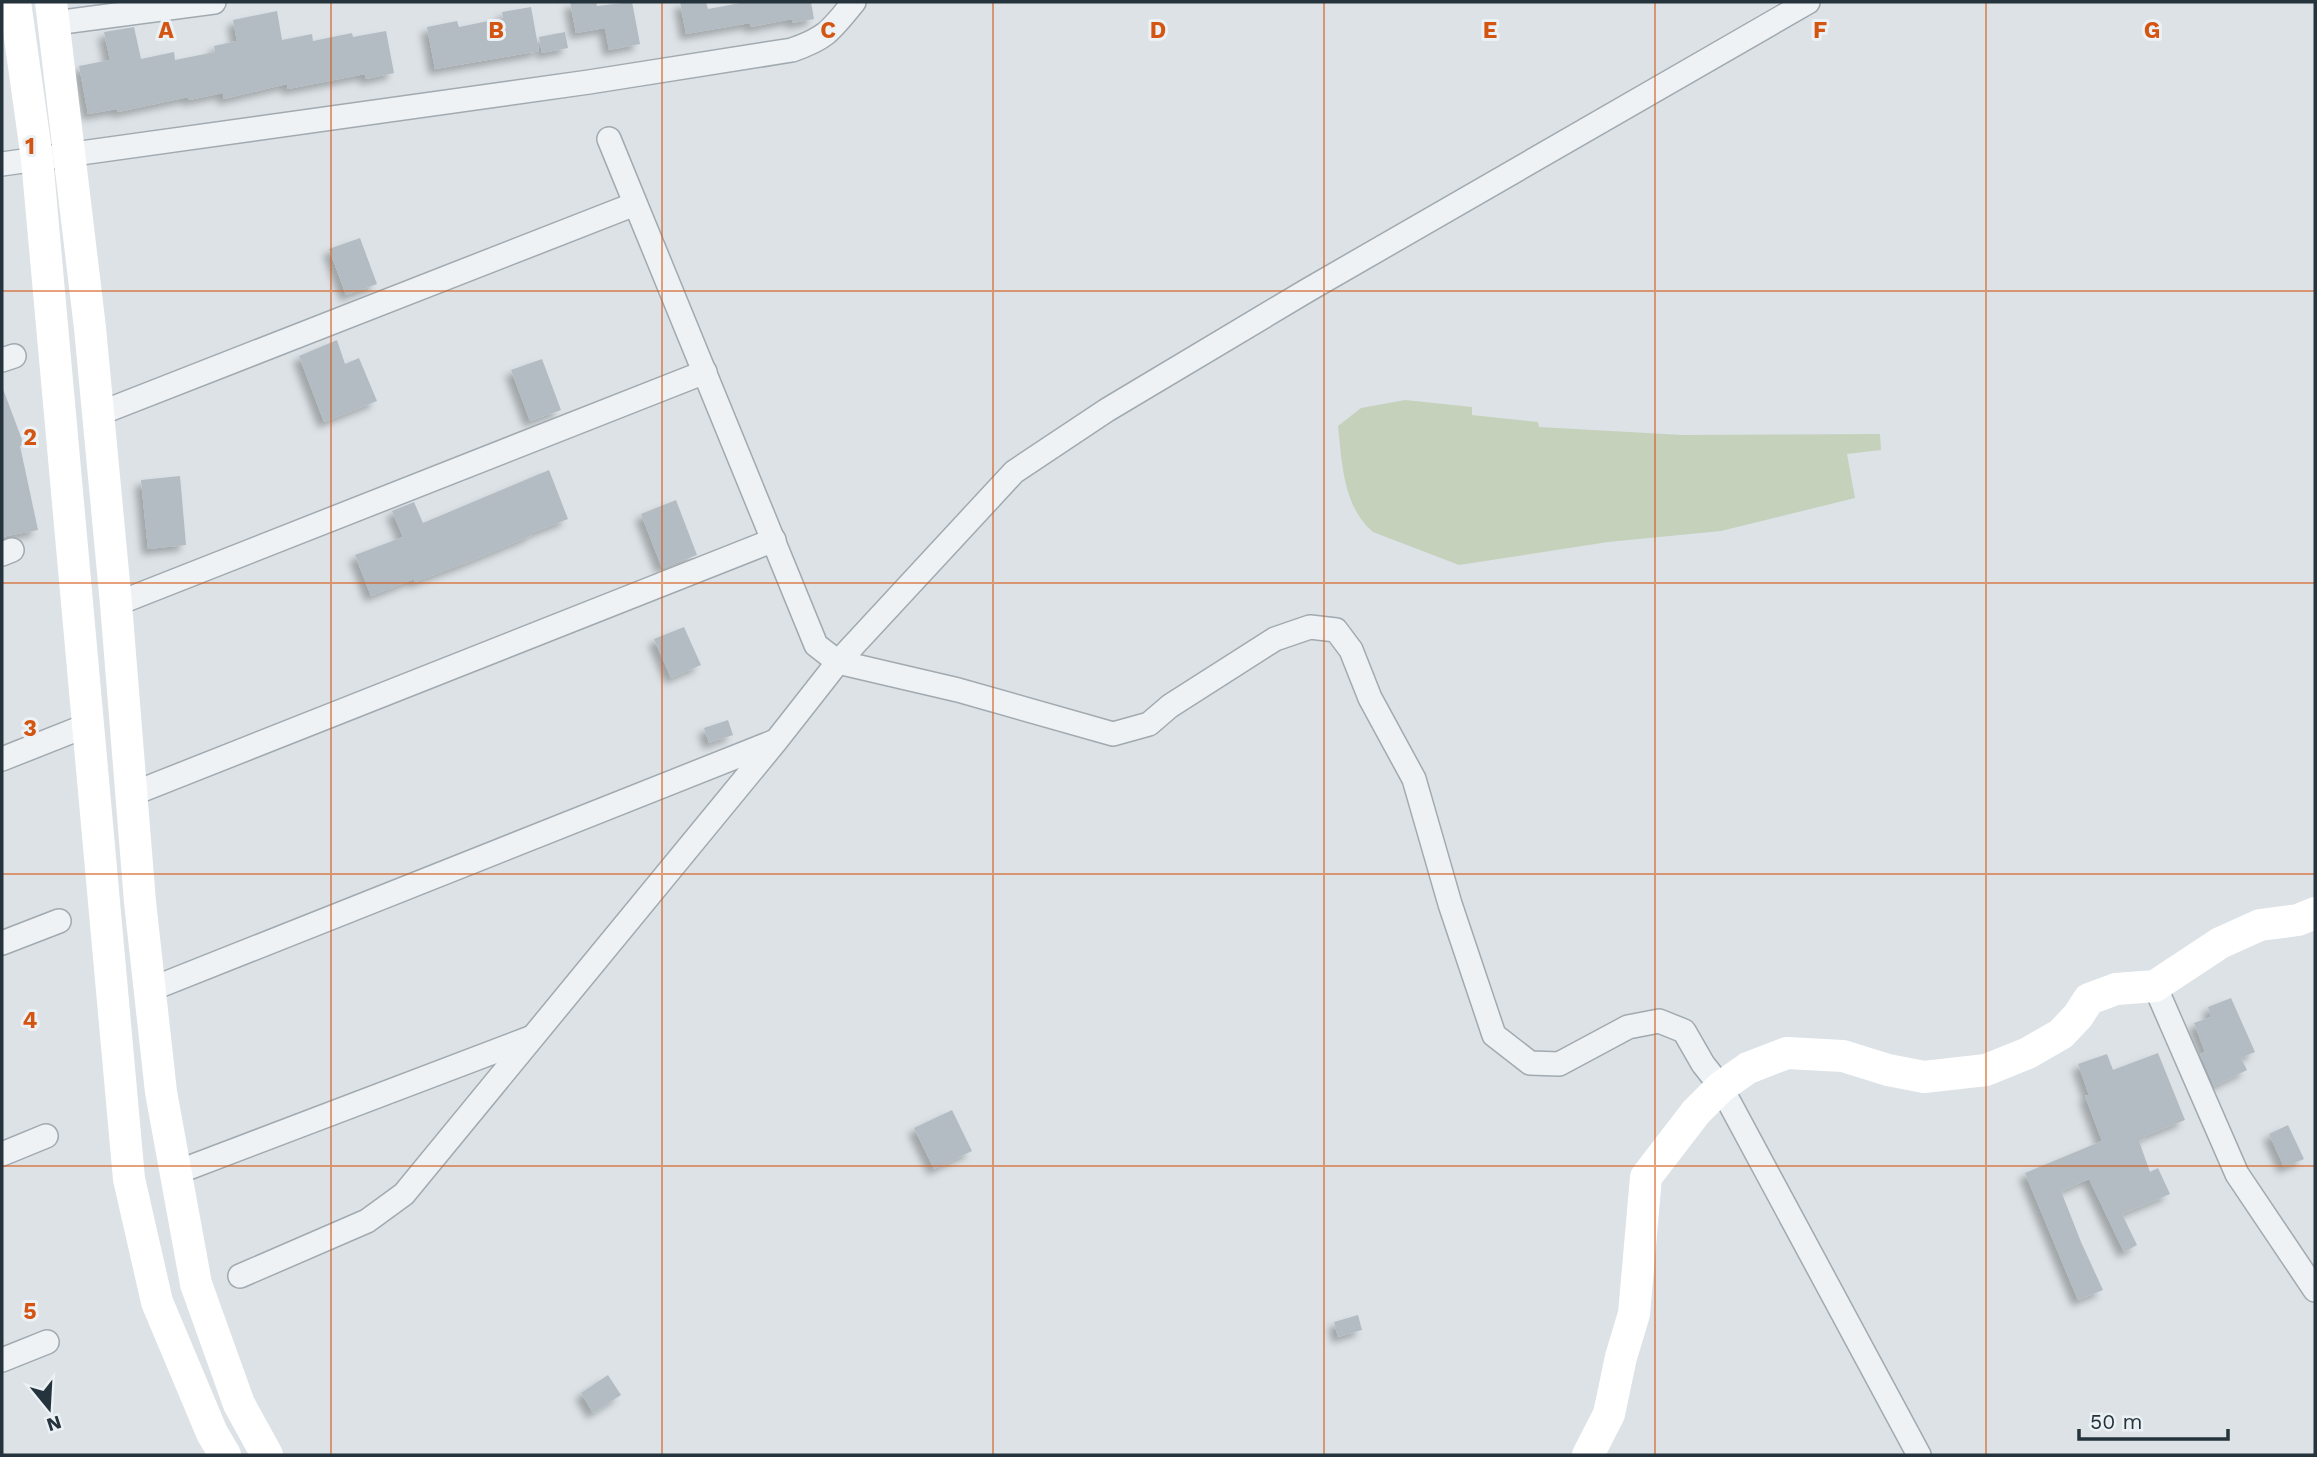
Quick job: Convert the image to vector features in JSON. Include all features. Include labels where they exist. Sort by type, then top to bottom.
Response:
[{"type":"street","points":[[15,2],[37,159],[129,1179],[157,1302],[212,1433],[225,1455]]},
{"type":"street","points":[[214,2],[53,12],[98,414],[149,990],[161,1093],[196,1284],[239,1404],[267,1455]]},
{"type":"street","points":[[2,164],[589,82],[792,50],[816,42],[831,30],[854,2]]},
{"type":"street","points":[[240,1276],[367,1221],[404,1194],[838,662],[1014,472],[1107,411],[1308,290],[1808,2]]},
{"type":"street","points":[[609,139],[816,645],[838,662],[958,690],[1113,734],[1149,724],[1170,706],[1275,639],[1310,627],[1336,629],[1351,650],[1370,698],[1413,779],[1450,904],[1494,1035],[1530,1063],[1559,1064],[1628,1027],[1659,1021],[1684,1031],[1703,1064],[1721,1087],[1919,1455]]},
{"type":"street","points":[[98,414],[635,204]]},
{"type":"street","points":[[116,604],[705,372]]},
{"type":"street","points":[[132,794],[774,540]]},
{"type":"street","points":[[2,759],[88,725]]},
{"type":"street","points":[[149,990],[776,740]]},
{"type":"street","points":[[1588,1455],[1609,1414],[1621,1357],[1634,1314],[1646,1177],[1696,1112],[1721,1087],[1748,1068],[1787,1053],[1843,1056],[1888,1070],[1924,1077],[1986,1069],[2028,1053],[2060,1034],[2078,1016],[2089,999],[2116,989],[2155,986],[2220,943],[2260,925],[2298,920],[2315,913]]},
{"type":"street","points":[[2,943],[59,921]]},
{"type":"street","points":[[2155,986],[2237,1174],[2315,1290]]},
{"type":"street","points":[[175,1173],[533,1037]]},
{"type":"street","points":[[2,1154],[46,1136]]},
{"type":"street","points":[[2,1360],[47,1342]]},
{"type":"green space","points":[[1405,400],[1472,407],[1472,415],[1538,422],[1539,427],[1683,435],[1880,434],[1881,450],[1847,454],[1855,498],[1721,531],[1608,542],[1459,565],[1373,532],[1355,510],[1350,497],[1343,469],[1338,426],[1361,408]]},
{"type":"building","points":[[570,2],[596,2],[597,6],[632,2],[640,44],[609,50],[605,28],[576,33]]},
{"type":"building","points":[[680,2],[706,2],[708,9],[746,2],[811,2],[814,19],[792,23],[792,19],[751,27],[750,23],[686,34]]},
{"type":"building","points":[[531,7],[539,51],[435,69],[427,27],[457,21],[459,27],[503,18],[502,12]]},
{"type":"building","points":[[277,11],[282,40],[312,34],[313,41],[352,33],[353,37],[386,31],[394,73],[366,79],[365,74],[288,89],[287,84],[224,99],[223,93],[189,100],[188,97],[118,112],[117,109],[88,114],[79,66],[110,60],[104,32],[134,27],[141,59],[174,52],[175,60],[215,52],[214,46],[237,41],[233,20]]},
{"type":"building","points":[[565,32],[568,48],[542,53],[539,37]]},
{"type":"building","points":[[360,238],[377,284],[346,295],[329,249]]},
{"type":"building","points":[[337,340],[345,364],[359,358],[377,401],[324,422],[299,356]]},
{"type":"building","points":[[542,359],[561,410],[530,421],[511,370]]},
{"type":"building","points":[[2,389],[24,445],[20,446],[38,530],[2,537]]},
{"type":"building","points":[[549,470],[568,519],[468,562],[371,596],[355,555],[403,537],[392,511],[414,502],[423,523]]},
{"type":"building","points":[[180,476],[186,545],[148,549],[141,480]]},
{"type":"building","points":[[676,500],[697,555],[662,568],[641,514]]},
{"type":"building","points":[[684,627],[701,665],[671,678],[654,639]]},
{"type":"building","points":[[728,720],[733,735],[709,743],[704,728]]},
{"type":"building","points":[[2231,998],[2255,1052],[2241,1058],[2247,1070],[2214,1086],[2200,1054],[2205,1052],[2194,1023],[2211,1017],[2208,1007]]},
{"type":"building","points":[[2158,1053],[2185,1120],[2139,1141],[2150,1172],[2158,1168],[2170,1194],[2122,1214],[2137,1245],[2124,1252],[2089,1179],[2061,1191],[2103,1290],[2078,1300],[2025,1173],[2102,1141],[2085,1096],[2089,1095],[2078,1064],[2107,1054],[2113,1070]]},
{"type":"building","points":[[952,1110],[972,1151],[934,1169],[914,1128]]},
{"type":"building","points":[[2288,1125],[2304,1159],[2284,1167],[2269,1134]]},
{"type":"building","points":[[1358,1315],[1362,1330],[1338,1337],[1334,1322]]},
{"type":"building","points":[[608,1375],[621,1395],[593,1413],[581,1393]]}]
